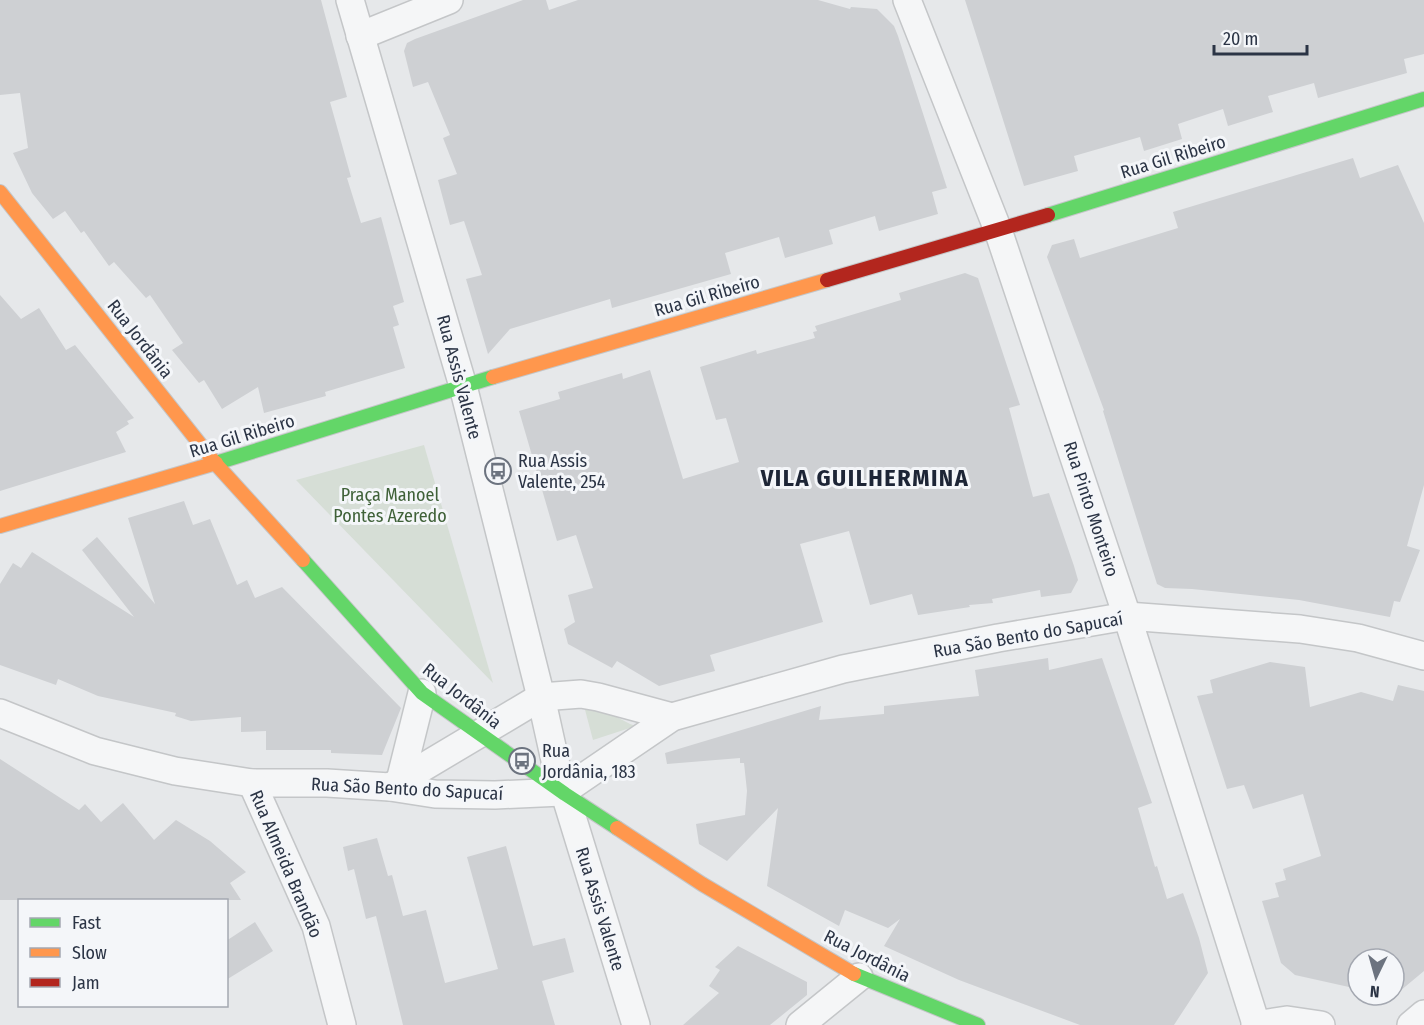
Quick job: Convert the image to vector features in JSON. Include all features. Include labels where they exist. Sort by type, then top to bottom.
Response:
[{"type":"street","name":"Rua Assis Valente","points":[[350,0],[463,386],[542,697],[563,793],[636,1025]]},
{"type":"street","points":[[360,36],[448,0]]},
{"type":"street","name":"Rua Pinto Monteiro","points":[[908,0],[998,230],[1127,616],[1256,1025]]},
{"type":"street","name":"Rua Gil Ribeiro","points":[[0,526],[215,463],[463,386],[998,230],[1424,99]]},
{"type":"street","name":"Rua Jordânia","points":[[0,192],[215,463],[422,693],[563,793],[702,884],[859,976],[978,1025]]},
{"type":"street","name":"Rua São Bento do Sapucaí","points":[[672,717],[843,669],[998,638],[1127,616],[1300,628],[1422,647]]},
{"type":"street","points":[[395,784],[422,693]]},
{"type":"street","points":[[395,784],[542,697],[590,695],[672,717]]},
{"type":"street","name":"Rua Almeida Brandão","points":[[0,713],[95,751],[175,771],[252,783],[315,926],[342,1025]]},
{"type":"street","points":[[563,793],[672,717]]},
{"type":"street","name":"Rua São Bento do Sapucaí","points":[[252,783],[395,784],[435,794],[563,793]]},
{"type":"street","points":[[800,1025],[859,976]]},
{"type":"street","points":[[1411,1025],[1424,1014]]},
{"type":"street","points":[[1256,1025],[1287,1020],[1321,1025]]},
{"type":"green space","name":"Praça Manoel Pontes Azeredo","points":[[424,445],[493,683],[296,480]]},
{"type":"green space","points":[[592,704],[636,726],[593,740],[584,706]]},
{"type":"building","points":[[0,0],[321,0],[347,97],[330,102],[351,177],[347,178],[361,223],[381,217],[404,302],[393,306],[399,325],[393,327],[405,368],[325,392],[326,396],[264,413],[258,387],[222,409],[204,380],[199,383],[172,350],[183,343],[150,295],[146,298],[114,262],[109,266],[84,231],[81,233],[65,211],[53,219],[32,193],[13,153],[28,148],[20,93],[0,95]]},
{"type":"building","points":[[523,0],[546,0],[549,10],[578,0],[818,0],[850,9],[851,7],[877,9],[894,26],[898,36],[947,188],[932,192],[938,214],[879,231],[875,216],[829,230],[833,244],[785,258],[779,237],[725,253],[731,274],[612,308],[610,299],[510,329],[488,354],[466,279],[482,275],[464,221],[450,225],[438,180],[457,174],[443,138],[450,135],[428,82],[413,87],[404,51],[407,43],[415,39]]},
{"type":"building","points":[[965,0],[1424,0],[1424,54],[1404,59],[1407,73],[1318,98],[1314,83],[1268,96],[1273,112],[1228,126],[1223,109],[1178,124],[1182,139],[1144,151],[1140,137],[1074,156],[1078,171],[1024,186]]},
{"type":"building","points":[[1353,158],[1360,178],[1398,165],[1424,223],[1424,485],[1407,546],[1420,550],[1400,602],[1394,601],[1390,617],[1299,600],[1165,588],[1157,584],[1104,410],[1047,257],[1052,245],[1074,239],[1080,258],[1178,228],[1173,212]]},
{"type":"building","points":[[965,273],[978,278],[1020,405],[1009,408],[1033,497],[1049,493],[1074,566],[1078,580],[1071,593],[1041,597],[1040,590],[992,599],[993,603],[969,605],[970,607],[918,615],[912,594],[870,605],[849,531],[800,544],[823,622],[710,655],[715,671],[659,686],[617,661],[612,668],[568,644],[564,629],[575,622],[568,595],[593,588],[576,535],[557,541],[519,411],[560,399],[558,392],[622,373],[623,379],[650,370],[683,479],[739,462],[726,418],[716,420],[700,367],[756,350],[757,354],[815,338],[813,332],[817,331],[815,326],[901,300],[899,293]]},
{"type":"building","points":[[0,295],[21,319],[39,308],[66,350],[75,345],[134,418],[127,421],[129,424],[116,432],[126,452],[0,491]]},
{"type":"building","points":[[184,501],[193,525],[210,519],[237,585],[247,580],[255,598],[282,587],[401,708],[382,755],[331,753],[331,750],[266,750],[266,731],[241,732],[241,717],[191,721],[175,716],[176,713],[98,696],[58,679],[56,685],[0,665],[0,584],[13,563],[21,568],[32,552],[134,617],[82,550],[97,537],[155,604],[128,518]]},
{"type":"building","points":[[1048,658],[1049,670],[1102,658],[1152,803],[1138,808],[1155,867],[1157,866],[1167,899],[1183,893],[1199,938],[1208,973],[1174,1025],[1080,1025],[959,980],[884,946],[900,919],[888,928],[845,910],[839,926],[767,886],[778,808],[727,861],[699,844],[696,824],[745,815],[747,791],[744,763],[740,763],[740,758],[667,764],[665,753],[821,706],[819,720],[884,714],[884,706],[979,696],[975,670]]},
{"type":"building","points":[[1270,662],[1305,667],[1310,707],[1361,692],[1393,701],[1398,685],[1424,691],[1424,971],[1406,986],[1406,947],[1346,947],[1346,986],[1295,975],[1281,963],[1262,901],[1279,897],[1275,883],[1286,880],[1283,869],[1321,856],[1303,794],[1253,809],[1244,785],[1227,789],[1197,696],[1213,693],[1210,680]]},
{"type":"building","points":[[0,759],[79,810],[85,804],[101,822],[123,803],[154,840],[176,820],[210,841],[246,872],[230,883],[241,900],[0,900]]},
{"type":"building","points":[[377,838],[388,876],[392,875],[403,916],[426,910],[445,983],[498,969],[467,857],[506,846],[533,946],[565,938],[574,972],[542,981],[555,1025],[403,1025],[376,916],[366,919],[354,869],[348,871],[343,847]]},
{"type":"building","points":[[255,922],[273,951],[228,979],[228,940]]},
{"type":"building","points":[[738,946],[807,982],[807,995],[770,1025],[683,1025],[719,993],[709,986],[720,970],[715,967]]},
{"type":"traffic: fast","points":[[1048,215],[1424,99]]},
{"type":"traffic: fast","points":[[216,463],[493,377]]},
{"type":"traffic: fast","points":[[303,560],[422,693],[617,828]]},
{"type":"traffic: fast","points":[[854,974],[978,1025]]},
{"type":"traffic: slow","points":[[0,192],[215,463],[303,560]]},
{"type":"traffic: slow","points":[[493,377],[827,280]]},
{"type":"traffic: slow","points":[[0,526],[216,463]]},
{"type":"traffic: slow","points":[[617,828],[702,884],[854,974]]},
{"type":"traffic: jam","points":[[827,280],[1048,215]]},
{"type":"place","name":"Rua Assis Valente, 254","points":[[498,471]]},
{"type":"place","name":"Rua Jordânia, 183","points":[[522,761]]},
{"type":"district","name":"VILA GUILHERMINA","points":[[865,478]]}]
